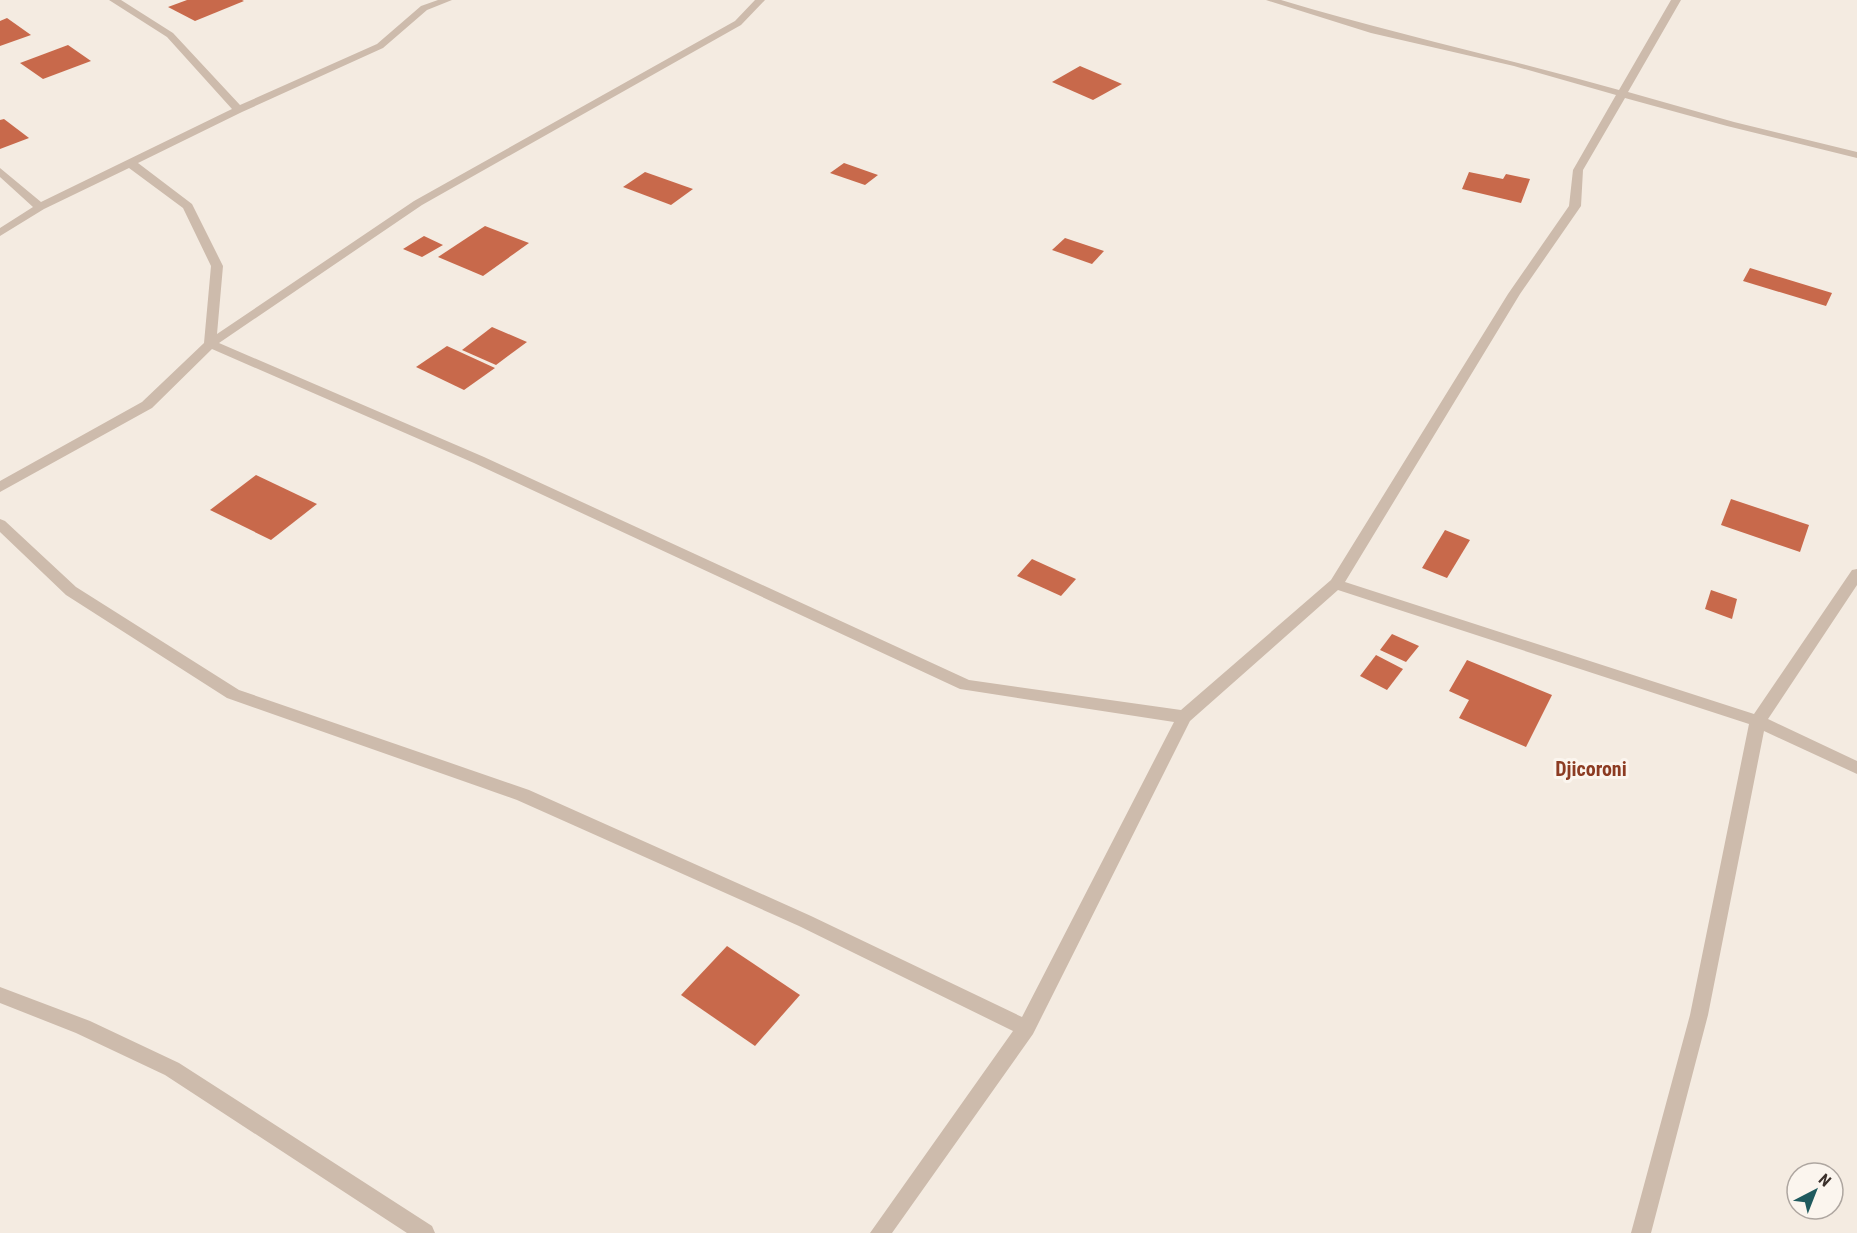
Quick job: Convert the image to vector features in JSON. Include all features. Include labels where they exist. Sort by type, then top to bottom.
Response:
[{"type":"street","points":[[114,0],[170,35],[238,110]]},
{"type":"street","points":[[0,233],[40,207],[238,110],[380,46],[424,9],[447,0]]},
{"type":"street","points":[[0,487],[147,405],[210,344],[418,203],[738,23],[760,0]]},
{"type":"street","points":[[1271,0],[1374,31],[1516,64],[1731,124],[1857,154]]},
{"type":"street","points":[[880,1233],[1026,1028],[1184,717],[1336,584],[1514,294],[1575,206],[1578,170],[1676,0]]},
{"type":"street","points":[[130,163],[188,206],[218,266],[210,344]]},
{"type":"street","points":[[0,171],[40,207]]},
{"type":"street","points":[[210,344],[479,460],[966,685],[1184,717]]},
{"type":"street","points":[[0,524],[71,591],[233,694],[523,795],[805,921],[1026,1028]]},
{"type":"street","points":[[1641,1233],[1699,1015],[1758,721],[1857,574]]},
{"type":"street","points":[[1336,584],[1758,721],[1857,768]]},
{"type":"street","points":[[0,995],[83,1027],[172,1069],[425,1233]]},
{"type":"building","points":[[187,0],[244,1],[195,21],[168,7]]},
{"type":"building","points":[[7,18],[31,35],[0,46],[0,21]]},
{"type":"building","points":[[68,45],[91,61],[43,79],[20,63]]},
{"type":"building","points":[[1080,66],[1122,84],[1093,100],[1052,82]]},
{"type":"building","points":[[4,119],[29,138],[0,149],[0,120]]},
{"type":"building","points":[[844,163],[878,175],[865,185],[830,173]]},
{"type":"building","points":[[645,172],[693,189],[671,205],[623,187]]},
{"type":"building","points":[[1469,172],[1503,179],[1506,174],[1530,179],[1521,203],[1462,189]]},
{"type":"building","points":[[485,226],[529,243],[483,276],[438,257]]},
{"type":"building","points":[[424,236],[443,245],[422,257],[403,249]]},
{"type":"building","points":[[1065,238],[1104,251],[1092,264],[1052,250]]},
{"type":"building","points":[[1750,268],[1832,293],[1826,306],[1743,281]]},
{"type":"building","points":[[492,327],[527,342],[496,365],[462,350]]},
{"type":"building","points":[[447,346],[495,368],[464,390],[416,367]]},
{"type":"building","points":[[256,475],[317,504],[271,540],[210,510]]},
{"type":"building","points":[[1731,499],[1809,525],[1800,552],[1721,525]]},
{"type":"building","points":[[1445,530],[1470,540],[1447,578],[1422,568]]},
{"type":"building","points":[[1032,559],[1076,579],[1061,596],[1017,576]]},
{"type":"building","points":[[1711,590],[1737,599],[1732,619],[1705,609]]},
{"type":"building","points":[[1392,634],[1419,646],[1406,662],[1380,650]]},
{"type":"building","points":[[1376,655],[1403,669],[1387,690],[1360,676]]},
{"type":"building","points":[[1467,660],[1552,695],[1526,747],[1459,718],[1469,700],[1449,691]]},
{"type":"building","points":[[727,946],[800,995],[755,1046],[681,995]]},
{"type":"district","name":"Djicoroni","points":[[1591,769]]}]
